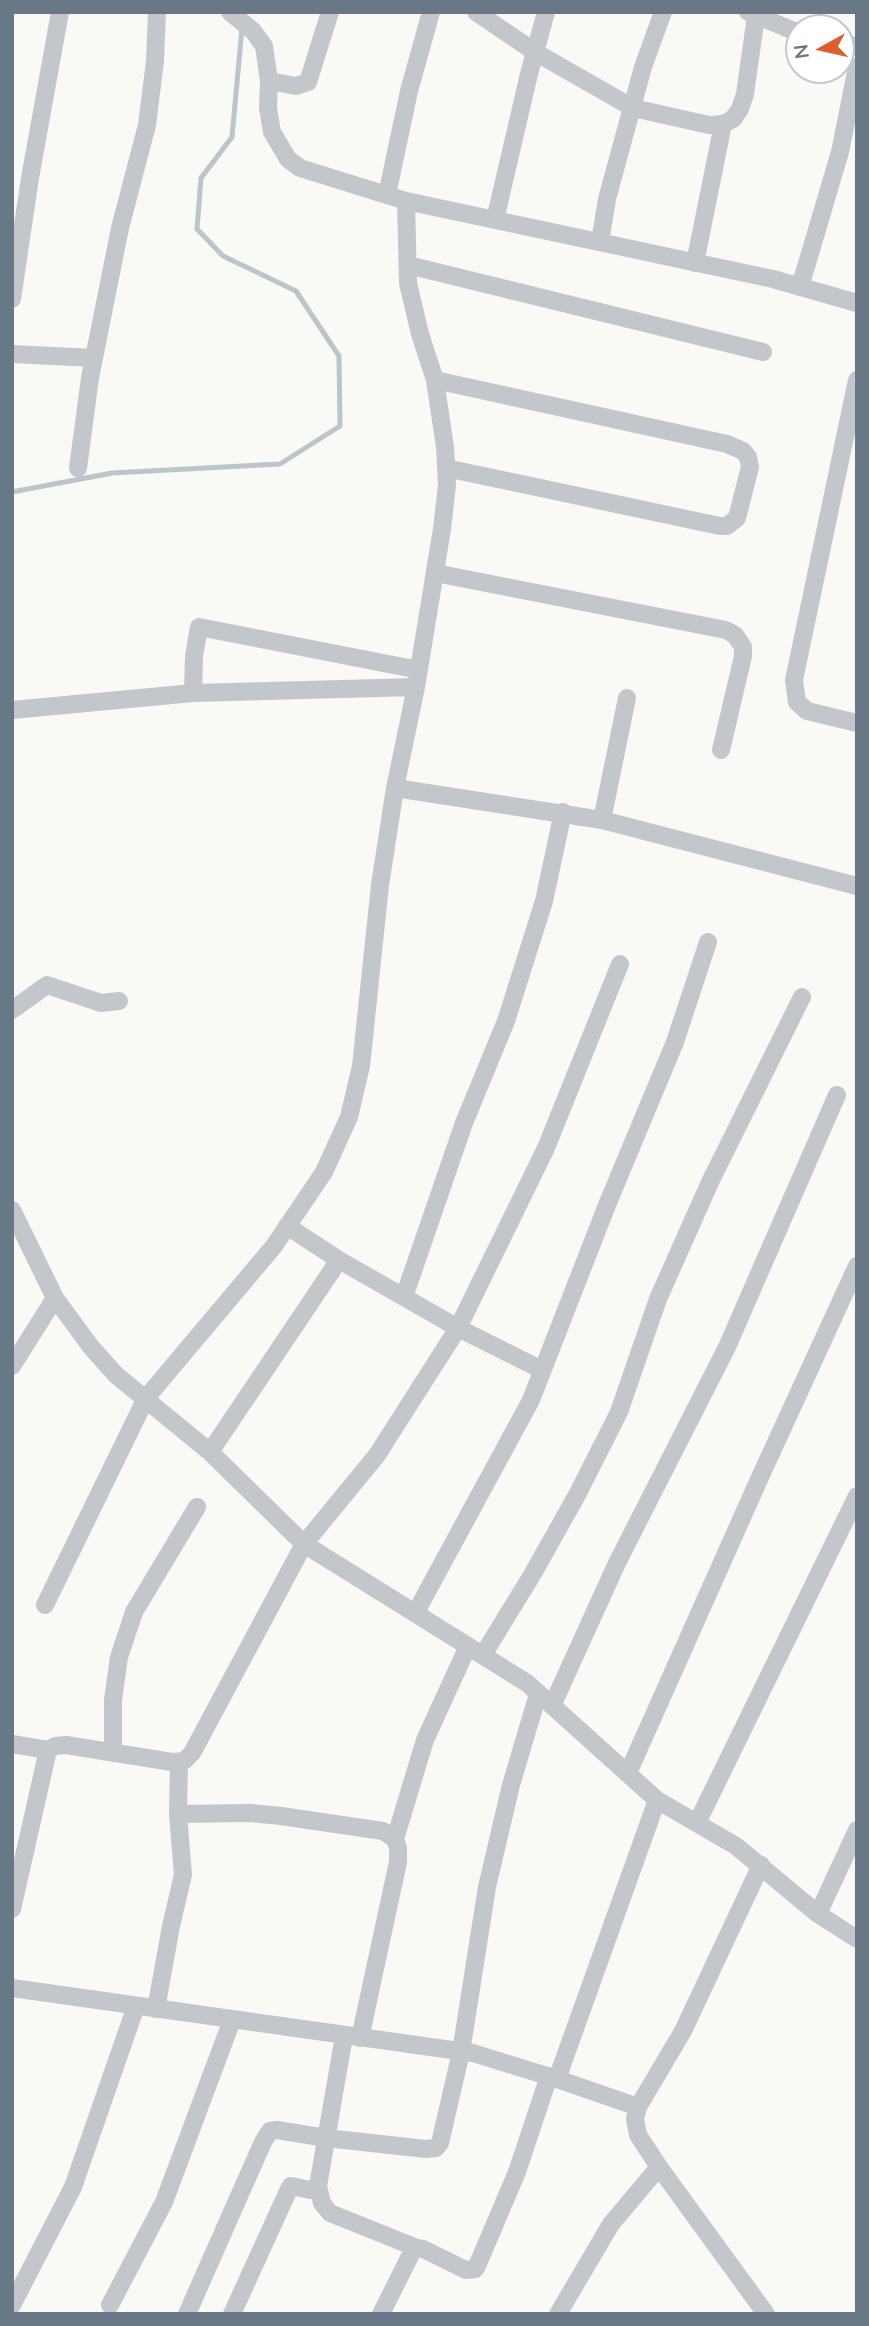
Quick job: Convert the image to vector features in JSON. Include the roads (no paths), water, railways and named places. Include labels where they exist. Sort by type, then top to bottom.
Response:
[{"type":"street","points":[[12,299],[30,178],[60,12]]},
{"type":"street","points":[[78,468],[94,358],[120,228],[147,125],[155,61],[157,12]]},
{"type":"street","points":[[270,80],[296,86],[308,82],[330,12]]},
{"type":"street","points":[[387,195],[409,91],[431,12]]},
{"type":"street","points":[[475,12],[535,52],[633,108],[709,125],[723,124],[733,119],[740,109],[745,94],[752,14],[785,27]]},
{"type":"street","points":[[495,220],[546,12]]},
{"type":"street","points":[[600,242],[607,199],[643,67],[663,12]]},
{"type":"street","points":[[232,14],[253,31],[264,46],[270,80],[268,107],[272,132],[288,159],[300,168],[406,201],[695,262],[857,303]]},
{"type":"street","points":[[800,287],[840,152],[857,67]]},
{"type":"street","points":[[695,262],[723,124]]},
{"type":"street","points":[[45,1605],[145,1398],[274,1246],[324,1172],[349,1117],[361,1066],[380,885],[395,788],[418,679],[446,496],[446,468],[435,380],[420,334],[408,282],[406,201]]},
{"type":"street","points":[[408,265],[763,352]]},
{"type":"street","points":[[12,354],[94,358]]},
{"type":"street","points":[[435,380],[727,444],[743,451],[748,457],[750,467],[737,518],[727,526],[446,468]]},
{"type":"street","points":[[857,380],[794,680],[797,702],[807,711],[857,723]]},
{"type":"street","points":[[435,573],[735,635],[743,647],[743,656],[721,750]]},
{"type":"street","points":[[193,693],[194,656],[199,627],[418,679]]},
{"type":"street","points":[[12,710],[193,693],[418,679]]},
{"type":"street","points":[[602,820],[627,698]]},
{"type":"street","points":[[395,788],[602,820],[857,886]]},
{"type":"street","points":[[404,1297],[464,1123],[506,1021],[544,901],[563,812]]},
{"type":"street","points":[[416,1612],[531,1400],[607,1205],[676,1042],[708,942]]},
{"type":"street","points":[[12,1745],[48,1750],[60,1745],[178,1762],[187,1759],[192,1753],[304,1544],[377,1455],[458,1328],[546,1148],[620,964]]},
{"type":"street","points":[[12,1010],[47,985],[101,1003],[119,1001]]},
{"type":"street","points":[[657,1800],[517,2172],[475,2269],[466,2270],[423,2249],[330,2213],[322,2203],[318,2186],[326,2138],[398,1862],[395,1839],[425,1740],[475,1650],[564,1518],[619,1412],[658,1299],[705,1192],[802,997]]},
{"type":"street","points":[[552,1706],[617,1563],[727,1348],[837,1095]]},
{"type":"street","points":[[12,1210],[55,1298],[107,1366],[210,1452],[304,1544],[527,1684],[657,1800],[761,1865],[818,1914],[857,1939]]},
{"type":"street","points":[[287,1226],[339,1260],[458,1328],[542,1370]]},
{"type":"street","points":[[210,1452],[339,1260]]},
{"type":"street","points":[[628,1773],[857,1266]]},
{"type":"street","points":[[12,1366],[55,1298]]},
{"type":"street","points":[[697,1823],[857,1496]]},
{"type":"street","points":[[113,1753],[119,1657],[130,1623],[146,1591],[197,1507]]},
{"type":"street","points":[[187,2314],[270,2131],[426,2149],[436,2148],[440,2143],[461,2052],[486,1887],[511,1785],[538,1694]]},
{"type":"street","points":[[12,1909],[48,1750]]},
{"type":"street","points":[[156,2009],[183,1875],[178,1814],[178,1762]]},
{"type":"street","points":[[178,1814],[281,1815],[383,1831],[395,1839]]},
{"type":"street","points":[[818,1914],[857,1830]]},
{"type":"street","points":[[757,2310],[638,2135],[635,2119],[638,2107],[683,2032],[761,1865]]},
{"type":"street","points":[[12,1988],[461,2052],[553,2077],[638,2107]]},
{"type":"street","points":[[12,2305],[73,2187],[136,2006]]},
{"type":"street","points":[[110,2305],[164,2202],[232,2020]]},
{"type":"street","points":[[558,2314],[611,2224],[659,2167]]},
{"type":"street","points":[[232,2314],[291,2186],[310,2190],[318,2186]]},
{"type":"street","points":[[381,2314],[412,2252],[417,2248]]},
{"type":"waterway","points":[[12,492],[112,473],[280,464],[340,426],[339,356],[296,291],[223,256],[197,229],[201,178],[232,137],[242,28]]}]
